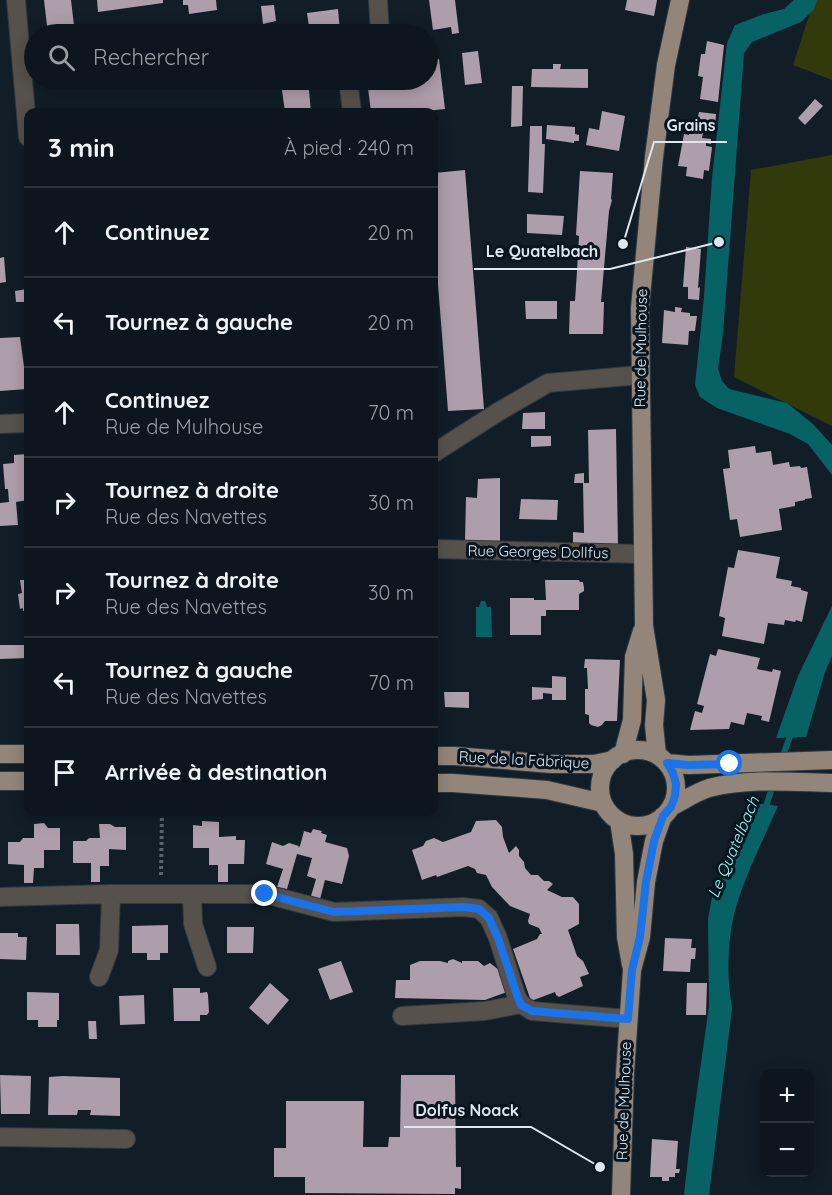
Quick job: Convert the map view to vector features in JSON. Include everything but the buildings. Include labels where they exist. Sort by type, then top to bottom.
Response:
[{"type":"main road","name":"Rue de Mulhouse","points":[[662,759],[654,725],[656,700],[644,626],[640,308],[654,157],[666,65],[680,0]]},
{"type":"main road","name":"Rue de Mulhouse","points":[[618,757],[632,720],[634,657],[644,626]]},
{"type":"main road","points":[[832,760],[688,765],[662,759],[646,751],[634,751],[618,757],[605,769],[600,792],[603,803],[610,814],[619,821],[642,826],[654,823],[667,812],[706,789],[752,782],[832,783]]},
{"type":"main road","points":[[0,754],[24,754]]},
{"type":"main road","name":"Rue de la Fabrique","points":[[438,756],[594,765],[618,757]]},
{"type":"main road","points":[[662,759],[673,773],[676,784],[675,796],[667,812]]},
{"type":"main road","points":[[0,781],[24,781]]},
{"type":"main road","name":"Rue de la Fabrique","points":[[438,783],[547,790],[603,803]]},
{"type":"main road","name":"Rue de Mulhouse","points":[[621,1195],[622,1119],[632,970],[640,937],[652,851],[667,812]]},
{"type":"main road","name":"Rue de Mulhouse","points":[[619,821],[624,854],[626,937],[632,970]]},
{"type":"street","points":[[16,0],[25,108]]},
{"type":"street","points":[[378,0],[379,24]]},
{"type":"street","points":[[349,90],[352,108]]},
{"type":"street","points":[[438,450],[548,383],[640,375]]},
{"type":"street","points":[[0,424],[24,423]]},
{"type":"street","name":"Rue Georges Dollfus","points":[[438,549],[642,554]]},
{"type":"street","points":[[99,977],[109,950],[111,894]]},
{"type":"street","points":[[192,894],[193,924],[207,967]]},
{"type":"street","points":[[0,897],[265,894],[334,912],[464,907],[479,909],[489,918],[498,938],[521,1005]]},
{"type":"street","points":[[402,1016],[485,1011],[521,1005],[532,1011],[628,1019]]},
{"type":"street","points":[[0,1137],[126,1139]]},
{"type":"path","points":[[160,894],[162,816]]},
{"type":"shaded area","points":[[794,0],[817,0],[814,9],[801,22],[752,42],[744,53],[723,333],[718,369],[722,381],[729,389],[787,403],[813,424],[832,445],[832,475],[808,444],[790,434],[717,408],[700,397],[695,385],[712,178],[727,43],[735,25],[784,9]]},
{"type":"shaded area","points":[[814,0],[832,0],[832,80],[793,65]]},
{"type":"shaded area","points":[[832,155],[832,426],[734,377],[751,170]]},
{"type":"shaded area","points":[[481,601],[485,601],[487,607],[491,607],[492,637],[476,637],[476,607],[479,607]]},
{"type":"shaded area","points":[[832,606],[832,656],[806,737],[776,738],[798,676]]},
{"type":"shaded area","points":[[753,803],[778,806],[742,890],[731,930],[728,963],[732,1008],[709,1195],[684,1195],[709,1006],[708,919],[712,897]]},
{"type":"waterway","name":"Le Quatelbach","points":[[782,758],[792,731]]},
{"type":"waterway","name":"Le Quatelbach","points":[[764,812],[773,785]]},
{"type":"place","name":"Le Quatelbach","points":[[719,242]]},
{"type":"place","name":"Grains","points":[[623,244]]},
{"type":"place","name":"Dolfus Noack","points":[[600,1167]]},
{"type":"route","points":[[265,894],[334,912],[464,907],[479,909],[489,918],[498,938],[521,1005],[532,1011],[628,1019],[632,970],[640,937],[646,882],[654,841],[663,816],[671,807],[675,796],[676,784],[667,763],[730,764]]}]
